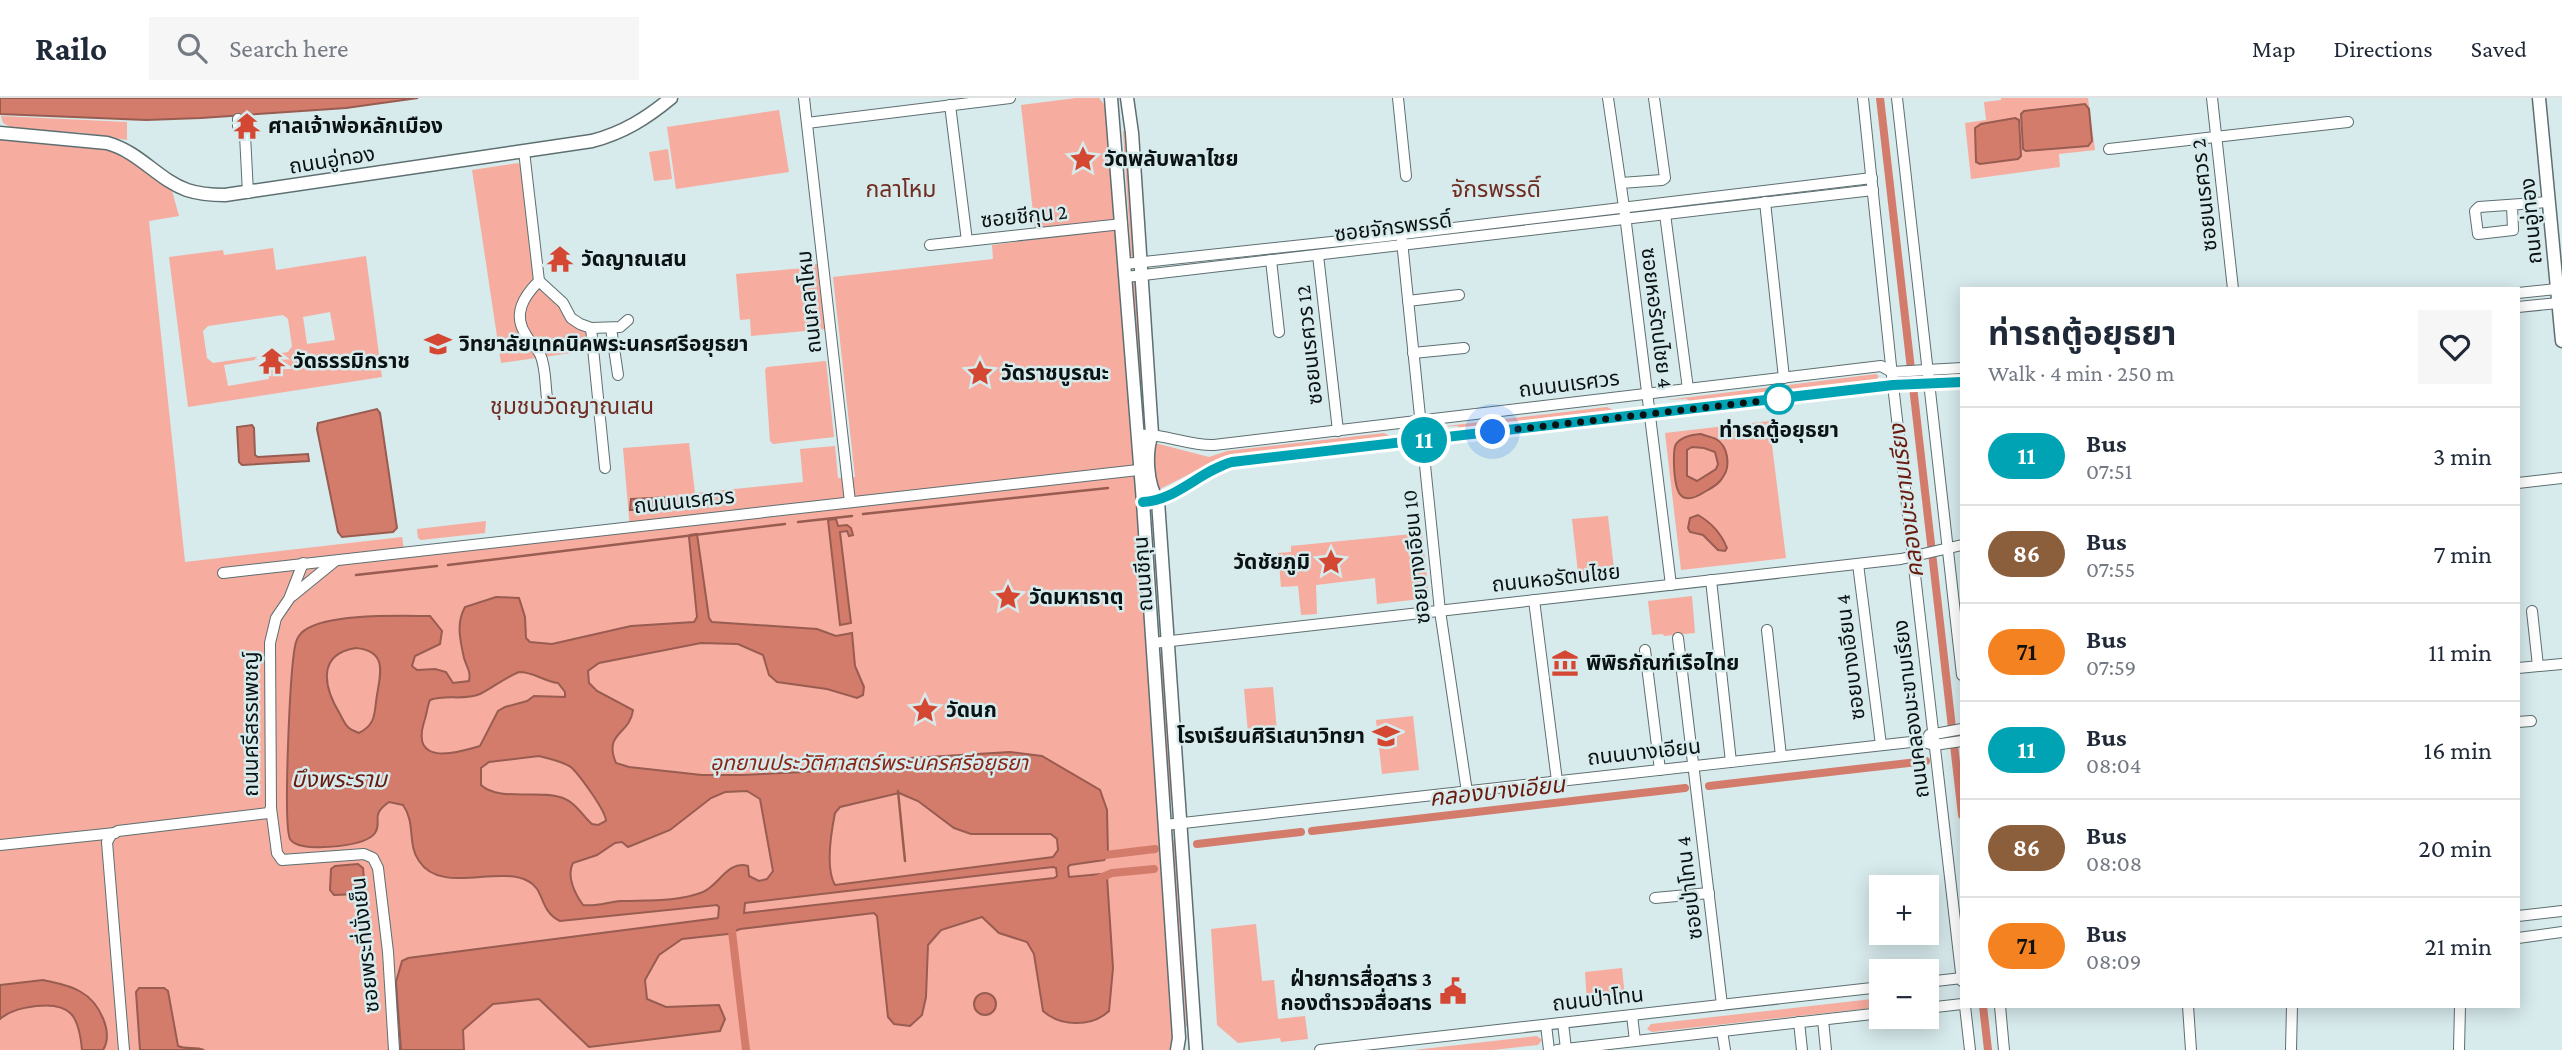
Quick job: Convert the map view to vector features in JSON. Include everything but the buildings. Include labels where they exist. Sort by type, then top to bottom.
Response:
[{"type":"main road","name":"ถนนอู่ทอง","points":[[0,134],[107,144],[123,148],[173,183],[206,195],[248,192],[613,135],[638,123],[671,98]]},
{"type":"main road","name":"ถนนชีกุน","points":[[1111,98],[1138,435],[1151,491],[1158,501],[1196,1050]]},
{"type":"main road","name":"ถนนชีกุน","points":[[1127,98],[1152,434],[1148,444],[1143,502],[1179,1038],[1177,1050]]},
{"type":"main road","name":"ถนนอู่ทอง","points":[[2539,98],[2562,341]]},
{"type":"street","name":"ถนนกลาโหม","points":[[804,98],[850,502]]},
{"type":"street","points":[[807,123],[1010,98]]},
{"type":"street","points":[[1398,98],[1406,176]]},
{"type":"street","name":"ซอยหอรัตนไชย 4","points":[[1608,98],[1626,219],[1671,585]]},
{"type":"street","points":[[1621,183],[1665,178],[1654,98]]},
{"type":"street","name":"ถนนคลองมะขามเรียง","points":[[1863,98],[1939,744],[1960,959]]},
{"type":"street","points":[[1897,98],[1923,369],[1960,661]]},
{"type":"street","name":"ซอยนเรศวร 2","points":[[2213,98],[2233,287]]},
{"type":"street","points":[[950,105],[967,241]]},
{"type":"street","points":[[238,119],[238,126],[245,135],[248,192]]},
{"type":"street","points":[[2109,149],[2348,122]]},
{"type":"street","points":[[524,151],[539,281],[563,303],[571,318],[591,328],[620,327],[628,320]]},
{"type":"street","name":"ซอยจักรพรรดิ์","points":[[1126,270],[1245,263],[1318,255],[1551,215],[1872,178]]},
{"type":"street","points":[[1814,185],[1815,197]]},
{"type":"street","name":"ซอยจักรพรรดิ์","points":[[1141,269],[1244,251],[1552,227],[1873,190]]},
{"type":"street","points":[[1730,194],[1732,206]]},
{"type":"street","points":[[1765,202],[1784,378]]},
{"type":"street","points":[[2512,205],[2513,230],[2478,234],[2476,209],[2512,205],[2548,202]]},
{"type":"street","points":[[1665,214],[1688,389]]},
{"type":"street","points":[[1551,215],[1552,227]]},
{"type":"street","name":"ซอยชีกุน 2","points":[[930,245],[1122,224]]},
{"type":"street","name":"ซอยบางเอียน 10","points":[[1402,239],[1440,611],[1467,792]]},
{"type":"street","points":[[1244,251],[1245,263]]},
{"type":"street","name":"ซอยนเรศวร 12","points":[[1318,255],[1338,431]]},
{"type":"street","points":[[1271,260],[1279,332]]},
{"type":"street","points":[[539,281],[525,295],[520,307],[521,326],[542,360],[547,398]]},
{"type":"street","points":[[2520,293],[2556,289]]},
{"type":"street","points":[[1408,300],[1459,295]]},
{"type":"street","points":[[2520,307],[2558,303]]},
{"type":"street","points":[[591,328],[606,468]]},
{"type":"street","points":[[611,328],[618,375]]},
{"type":"street","points":[[1413,353],[1464,348]]},
{"type":"street","name":"ถนนนเรศวร","points":[[1138,435],[1152,434],[1203,446],[1881,366],[1896,371],[1960,368]]},
{"type":"street","name":"ถนนนเรศวร","points":[[1143,502],[1158,501],[1205,473],[1232,462],[1897,385],[1960,382]]},
{"type":"street","name":"ถนนนเรศวร","points":[[223,573],[1145,469]]},
{"type":"street","points":[[2520,483],[2562,478]]},
{"type":"street","name":"ถนนหอรัตนไชย","points":[[1153,643],[1901,559],[1960,546]]},
{"type":"street","name":"ถนนศรีสรรเพชญ์","points":[[289,598],[337,559]]},
{"type":"street","name":"ถนนศรีสรรเพชญ์","points":[[0,845],[264,814],[271,808],[270,643],[276,618],[289,598],[303,563]]},
{"type":"street","name":"ซอยบางเอียน 4","points":[[1858,564],[1881,745]]},
{"type":"street","points":[[1712,580],[1731,762]]},
{"type":"street","points":[[1534,600],[1557,781]]},
{"type":"street","points":[[2532,611],[2538,666]]},
{"type":"street","points":[[1767,630],[1781,756]]},
{"type":"street","name":"ซอยป่าโทน 4","points":[[1678,638],[1722,1005]]},
{"type":"street","points":[[1645,650],[1660,770]]},
{"type":"street","points":[[2520,668],[2562,664]]},
{"type":"street","points":[[2520,722],[2531,721]]},
{"type":"street","name":"ถนนบางเอียน","points":[[1920,741],[1937,732],[1960,729]]},
{"type":"street","name":"ถนนบางเอียน","points":[[1165,825],[1881,745],[1960,741]]},
{"type":"street","name":"ซอยพระที่นั่งเย็น","points":[[271,808],[277,853],[282,860],[364,854],[373,858],[378,868],[388,952],[394,1050]]},
{"type":"street","points":[[116,832],[107,842],[107,850],[124,1050]]},
{"type":"street","points":[[1655,898],[1709,893]]},
{"type":"street","points":[[2520,916],[2562,911]]},
{"type":"street","points":[[2520,937],[2562,932]]},
{"type":"street","points":[[1939,981],[1960,979]]},
{"type":"street","name":"ถนนป่าโทน","points":[[1320,1050],[1869,988]]},
{"type":"street","points":[[1939,1007],[1960,1005]]},
{"type":"street","points":[[1963,1008],[1970,1050]]},
{"type":"street","points":[[2000,1008],[2004,1050]]},
{"type":"street","points":[[2188,1008],[2191,1050]]},
{"type":"street","points":[[2291,1050],[2292,1008]]},
{"type":"street","points":[[2459,1050],[2460,1008]]},
{"type":"street","points":[[1563,1023],[1562,1049],[1869,1014]]},
{"type":"street","points":[[1632,1015],[1635,1041]]},
{"type":"street","points":[[1823,1020],[1826,1050]]},
{"type":"street","points":[[1799,1022],[1802,1050]]},
{"type":"street","points":[[1546,1025],[1549,1050]]},
{"type":"street","points":[[1722,1031],[1725,1050]]},
{"type":"green space","name":"อุทยานประวัติศาสตร์พระนครศรีอยุธยา","points":[[1099,98],[1108,109],[1175,1031],[1170,1050],[0,1050],[0,137],[102,146],[126,155],[171,187],[179,216],[149,221],[185,562],[402,537],[405,555],[630,529],[623,448],[689,443],[695,493],[803,482],[800,449],[835,446],[838,478],[855,477],[833,277],[993,259],[992,245],[1036,239],[1021,105]]},
{"type":"green space","points":[[2001,98],[2088,98],[2095,150],[2059,154],[2060,167],[1971,179],[1965,123],[1986,120],[1984,102]]},
{"type":"green space","points":[[779,110],[789,172],[676,189],[667,127]]},
{"type":"green space","points":[[1,116],[127,122],[127,140],[84,133],[12,128],[3,123]]},
{"type":"green space","points":[[1126,130],[1134,258],[1131,256],[1123,131]]},
{"type":"green space","points":[[668,149],[672,179],[654,181],[649,152]]},
{"type":"green space","points":[[518,163],[522,166],[534,281],[560,305],[573,324],[591,335],[593,350],[501,363],[472,170]]},
{"type":"green space","points":[[273,248],[276,270],[366,256],[382,377],[188,407],[169,257],[223,250],[224,255]],"holes":[[[330,312],[335,340],[307,344],[303,317]],[[283,315],[288,319],[292,346],[288,352],[213,363],[207,358],[203,331],[208,326]],[[266,358],[269,379],[228,386],[224,365]]]},
{"type":"green space","points":[[815,264],[820,264],[827,329],[751,336],[750,319],[740,320],[736,274],[815,267]]},
{"type":"green space","points":[[1133,282],[1137,282],[1144,382],[1141,386],[1143,423]]},
{"type":"green space","points":[[826,361],[834,437],[773,444],[770,441],[765,370],[767,367]]},
{"type":"green space","points":[[1876,374],[1879,376],[1876,380],[1692,402],[1686,399],[1666,400]]},
{"type":"green space","points":[[1607,407],[1613,410],[1631,409],[1463,429],[1457,426],[1438,427]]},
{"type":"green space","points":[[1769,421],[1786,558],[1681,570],[1665,433]]},
{"type":"green space","points":[[1384,433],[1390,436],[1408,435],[1221,458],[1160,489],[1154,487],[1155,443],[1209,457],[1227,451]]},
{"type":"green space","points":[[1608,516],[1615,578],[1579,582],[1572,519]]},
{"type":"green space","points":[[486,521],[485,533],[421,540],[418,538],[417,529]]},
{"type":"green space","points":[[1422,533],[1429,598],[1377,604],[1375,578],[1316,585],[1317,614],[1301,615],[1298,586],[1281,587],[1278,553],[1291,552],[1291,546]]},
{"type":"green space","points":[[1692,596],[1695,633],[1652,635],[1648,601]]},
{"type":"green space","points":[[1160,654],[1163,655],[1173,799],[1170,800]]},
{"type":"green space","points":[[1273,687],[1278,742],[1249,744],[1244,689]]},
{"type":"green space","points":[[1413,716],[1419,770],[1382,774],[1376,720]]},
{"type":"green space","points":[[1175,839],[1189,1026],[1186,1027],[1172,840]]},
{"type":"green space","points":[[1256,924],[1262,981],[1274,980],[1278,1019],[1305,1016],[1308,1039],[1281,1042],[1280,1038],[1238,1043],[1217,1025],[1211,929]]},
{"type":"green space","points":[[1622,968],[1625,998],[1587,1002],[1585,972]]},
{"type":"green space","points":[[1869,999],[1869,1008],[1652,1032],[1647,1029],[1651,1024]]},
{"type":"green space","points":[[1537,1036],[1542,1040],[1538,1045],[1493,1050],[1414,1050]]},
{"type":"water","points":[[0,98],[418,98],[346,108],[146,120],[0,114]]},
{"type":"water","points":[[2085,104],[2089,109],[2092,141],[2088,146],[2026,151],[2023,149],[2021,114],[2024,111]]},
{"type":"water","points":[[2015,118],[2019,120],[2021,156],[2018,159],[1980,164],[1976,162],[1975,128],[1981,124]]},
{"type":"water","points":[[377,409],[380,413],[397,528],[393,532],[342,537],[338,532],[318,423]]},
{"type":"water","points":[[252,425],[255,455],[258,457],[308,454],[309,461],[242,465],[239,462],[237,427]]},
{"type":"water","points":[[1701,434],[1720,442],[1726,451],[1727,467],[1716,485],[1697,496],[1684,497],[1675,482],[1674,449],[1681,439]],"holes":[[[1692,447],[1715,452],[1718,464],[1716,469],[1697,481],[1687,476],[1687,450]]]},
{"type":"water","points":[[674,497],[676,506],[672,509],[630,510],[631,499]]},
{"type":"water","points":[[1698,515],[1719,533],[1727,548],[1725,551],[1718,550],[1703,535],[1690,532],[1690,518]]},
{"type":"water","points":[[836,519],[838,526],[847,525],[851,528],[853,535],[849,536],[847,531],[840,532],[851,623],[840,625],[828,520]]},
{"type":"water","name":"บึงพระราม","points":[[697,534],[709,618],[712,622],[817,629],[836,636],[852,633],[855,666],[864,687],[863,695],[857,698],[827,689],[777,682],[769,675],[763,655],[738,644],[701,643],[599,663],[588,671],[589,683],[597,691],[633,710],[631,718],[613,745],[616,763],[629,767],[702,775],[742,775],[805,772],[911,758],[1010,752],[1042,756],[1100,790],[1107,810],[1108,855],[1104,860],[1068,867],[1069,877],[1101,874],[1107,877],[1113,968],[1109,1011],[1094,1020],[1076,1023],[1059,1020],[1043,1011],[1034,954],[1027,942],[999,933],[982,917],[941,930],[928,945],[926,997],[922,1015],[910,1026],[894,1024],[888,1017],[877,916],[874,913],[740,929],[728,934],[682,939],[659,955],[645,980],[647,999],[666,1007],[719,1005],[725,1019],[720,1031],[589,1047],[539,999],[493,1004],[463,1030],[464,1050],[401,1050],[396,982],[402,961],[408,958],[718,918],[719,907],[717,905],[560,921],[549,912],[537,889],[528,881],[501,876],[455,878],[429,871],[415,854],[409,819],[403,805],[389,802],[379,811],[377,829],[369,838],[327,847],[294,843],[290,839],[288,827],[287,776],[292,680],[298,637],[316,625],[347,618],[430,616],[442,631],[440,644],[415,656],[412,666],[417,670],[435,669],[446,672],[453,683],[469,681],[460,638],[462,613],[465,607],[496,597],[519,598],[525,617],[526,638],[530,642],[552,644],[631,626],[694,622],[697,617],[690,535]],"holes":[[[356,648],[366,650],[373,653],[380,664],[374,717],[369,726],[359,733],[345,723],[334,704],[327,683],[329,665],[334,657],[343,651]],[[524,672],[558,683],[565,692],[565,697],[534,696],[498,711],[480,746],[458,752],[429,751],[422,736],[430,700],[474,696]],[[539,756],[556,760],[572,768],[602,810],[606,821],[598,825],[592,824],[563,798],[489,790],[481,785],[481,768],[489,762]],[[747,791],[760,799],[773,871],[767,879],[759,881],[749,876],[748,866],[741,865],[729,870],[709,889],[693,895],[673,899],[583,905],[571,879],[573,863],[597,855],[615,843],[622,842],[628,847],[670,830],[711,798],[725,792]],[[899,793],[918,801],[954,828],[971,834],[1051,834],[1057,839],[1058,850],[1053,857],[835,885],[830,869],[830,850],[835,813],[840,807]],[[1056,868],[1057,876],[1054,878],[744,913],[745,903]]]},
{"type":"water","points":[[358,864],[363,868],[365,890],[361,894],[334,895],[330,890],[331,869],[335,866]]},
{"type":"water","points":[[43,980],[77,990],[94,1003],[106,1026],[106,1043],[103,1050],[82,1050],[75,1020],[65,1009],[58,1006],[21,1009],[0,1019],[0,985]]},
{"type":"water","points":[[139,988],[164,988],[168,991],[178,1046],[204,1050],[140,1050],[136,992]]},
{"type":"water","points":[[985,993],[993,996],[996,1004],[993,1012],[985,1015],[977,1012],[974,1004],[977,996]]},
{"type":"waterway","name":"คลองมะขามเรียง","points":[[1880,98],[1960,798]]},
{"type":"waterway","points":[[863,514],[1108,488]]},
{"type":"waterway","points":[[798,522],[852,516]]},
{"type":"waterway","points":[[448,565],[785,524]]},
{"type":"waterway","points":[[356,575],[437,566]]},
{"type":"waterway","name":"คลองบางเอียน","points":[[1709,786],[1926,761]]},
{"type":"waterway","name":"คลองบางเอียน","points":[[1312,831],[1685,788]]},
{"type":"waterway","points":[[898,791],[905,861]]},
{"type":"waterway","name":"คลองบางเอียน","points":[[1197,844],[1301,832]]},
{"type":"waterway","points":[[1097,856],[1155,849]]},
{"type":"waterway","points":[[1095,880],[1112,873],[1154,869]]},
{"type":"waterway","points":[[731,923],[746,1050]]},
{"type":"waterway","name":"คลองมะขามเรียง","points":[[1983,1008],[1988,1050]]},
{"type":"bus line","name":"11","points":[[1143,502],[1158,501],[1205,473],[1232,462],[1893,385],[1960,382]]},
{"type":"place","name":"ศาลเจ้าพ่อหลักเมือง","points":[[247,126]]},
{"type":"place","name":"วัดพลับพลาไชย","points":[[1083,159]]},
{"type":"place","name":"วัดญาณเสน","points":[[560,259]]},
{"type":"place","name":"วิทยาลัยเทคนิคพระนครศรีอยุธยา","points":[[438,344]]},
{"type":"place","name":"วัดธรรมิกราช","points":[[272,361]]},
{"type":"place","name":"วัดราชบูรณะ","points":[[980,373]]},
{"type":"place","name":"ท่ารถตู้อยุธยา","points":[[1779,399]]},
{"type":"place","name":"วัดชัยภูมิ","points":[[1331,562]]},
{"type":"place","name":"วัดมหาธาตุ","points":[[1008,597]]},
{"type":"place","name":"พิพิธภัณฑ์เรือไทย","points":[[1565,663]]},
{"type":"place","name":"วัดนก","points":[[925,710]]},
{"type":"place","name":"โรงเรียนศิริเสนาวิทยา","points":[[1386,736]]},
{"type":"place","name":"ฝ่ายการสื่อสาร 3 กองตำรวจสื่อสาร","points":[[1453,991]]},
{"type":"district","name":"กลาโหม","points":[[901,189]]},
{"type":"district","name":"จักรพรรดิ์","points":[[1496,189]]},
{"type":"district","name":"ชุมชนวัดญาณเสน","points":[[572,406]]},
{"type":"route","points":[[1493,432],[1779,399]]}]
